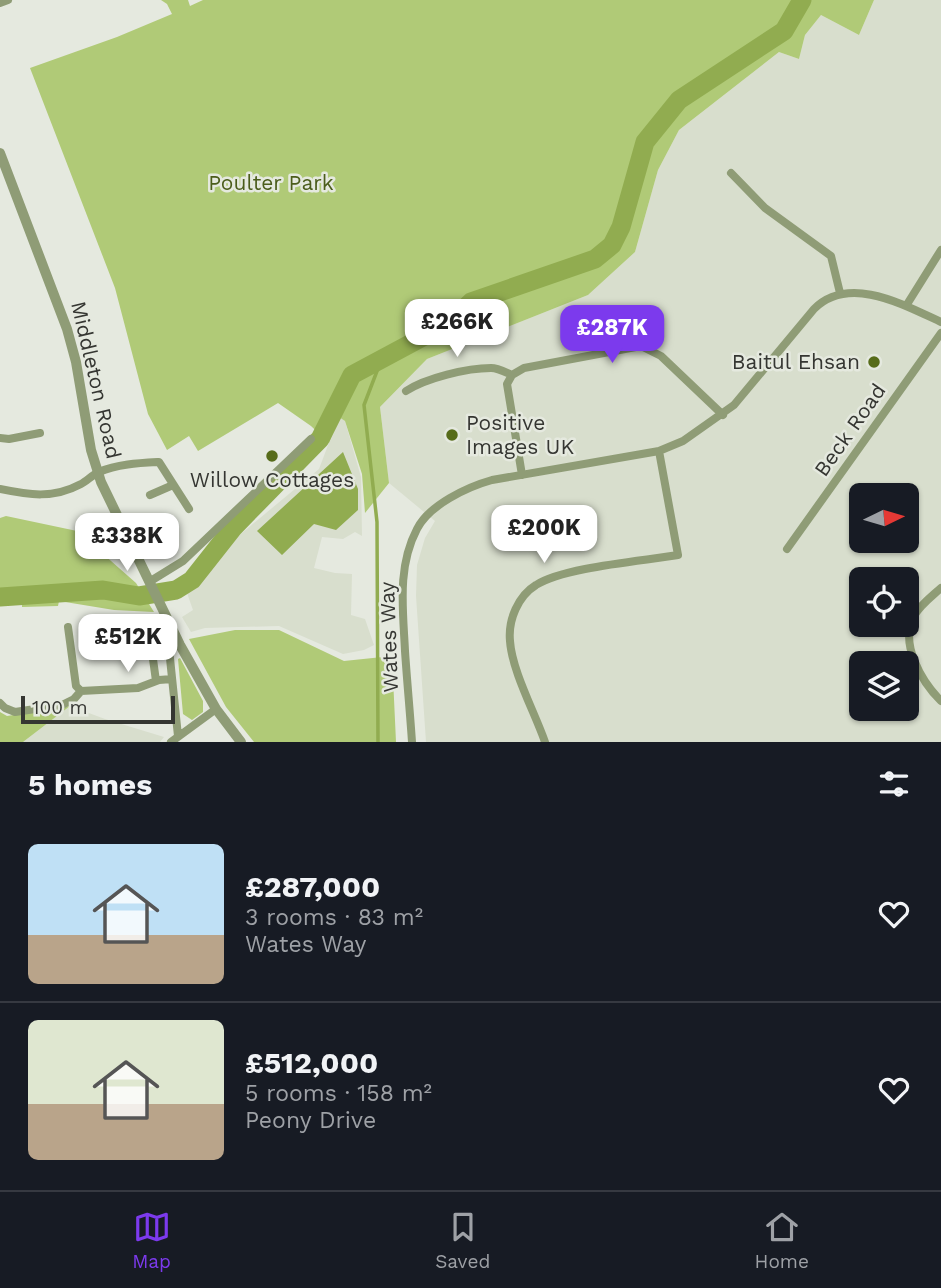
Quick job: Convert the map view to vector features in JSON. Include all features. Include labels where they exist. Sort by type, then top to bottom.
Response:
[{"type":"street","points":[[0,3],[8,0]]},
{"type":"street","name":"Middleton Road","points":[[0,153],[67,328],[97,472],[163,611],[216,709],[241,742]]},
{"type":"street","points":[[731,173],[765,208],[831,256],[840,293],[865,294],[906,306],[941,323]]},
{"type":"street","points":[[906,306],[941,250]]},
{"type":"street","name":"Wates Way","points":[[412,742],[402,599],[404,570],[418,527],[449,498],[471,486],[659,451],[683,441],[723,415],[746,393],[814,309],[824,299],[840,293]]},
{"type":"street","name":"Beck Road","points":[[787,549],[941,333]]},
{"type":"street","points":[[522,475],[508,384],[512,375],[524,368],[641,346],[661,356],[723,415]]},
{"type":"street","points":[[406,391],[436,377],[491,368],[512,375]]},
{"type":"street","points":[[0,438],[9,439],[40,433]]},
{"type":"street","points":[[149,582],[183,561],[310,439]]},
{"type":"street","points":[[545,742],[511,650],[510,629],[514,611],[531,589],[550,578],[678,555],[659,451]]},
{"type":"street","points":[[0,489],[30,495],[58,494],[84,483],[97,472],[138,463],[159,462],[189,509]]},
{"type":"street","points":[[150,495],[173,485]]},
{"type":"street","points":[[941,589],[916,612],[910,624],[909,635],[912,653],[926,685],[941,701]]},
{"type":"street","points":[[68,627],[76,686],[80,691]]},
{"type":"street","points":[[149,629],[156,681]]},
{"type":"street","points":[[168,639],[173,679],[175,739]]},
{"type":"street","points":[[80,691],[138,688],[156,681],[173,679]]},
{"type":"street","points":[[0,703],[11,712],[62,705],[74,699],[80,691]]},
{"type":"street","points":[[175,739],[216,709]]},
{"type":"shaded area","points":[[874,0],[941,0],[941,742],[426,742],[416,596],[417,565],[425,538],[435,521],[389,483],[380,407],[427,359],[588,295],[635,252],[658,170],[679,130],[779,52],[799,59],[805,35],[821,15],[859,35]]},
{"type":"shaded area","points":[[339,416],[345,421],[361,477],[362,536],[355,532],[343,539],[322,537],[314,568],[352,574],[351,615],[365,619],[374,645],[343,654],[279,626],[205,628],[191,632],[182,617],[193,610],[187,593],[236,538],[319,469]]},
{"type":"shaded area","points":[[343,452],[358,489],[358,510],[336,530],[314,524],[282,555],[257,531]]},
{"type":"shaded area","points":[[70,706],[164,737],[160,742],[23,742]]},
{"type":"green space","name":"Poulter Park","points":[[161,0],[188,0],[190,6],[203,0],[874,0],[859,35],[821,15],[805,35],[799,59],[779,52],[679,130],[658,170],[635,252],[588,295],[427,359],[380,407],[389,483],[365,513],[362,474],[345,421],[339,417],[329,443],[311,426],[278,403],[198,451],[189,436],[167,450],[148,414],[115,288],[30,68],[172,14],[167,4]]},
{"type":"green space","points":[[6,516],[77,531],[136,583],[154,612],[114,610],[59,601],[58,606],[22,607],[22,603],[15,603],[15,598],[7,599],[6,595],[0,595],[0,518]]},
{"type":"green space","points":[[235,630],[279,630],[344,661],[392,656],[396,742],[254,742],[226,707],[189,639]]},
{"type":"green space","points":[[180,658],[203,701],[203,712],[192,720],[183,714]]},
{"type":"green space","points":[[70,706],[23,742],[0,742],[0,712],[7,716]]},
{"type":"waterway","points":[[0,597],[103,590],[139,596],[176,590],[192,580],[233,528],[320,439],[352,375],[449,323],[471,302],[595,259],[612,245],[621,227],[645,142],[679,100],[784,31],[802,0]]},
{"type":"waterway","points":[[378,742],[377,522],[364,405],[382,358]]},
{"type":"place","name":"Baitul Ehsan","points":[[874,362]]},
{"type":"place","name":"Positive Images UK","points":[[452,435]]},
{"type":"place","name":"Willow Cottages","points":[[272,456]]}]
